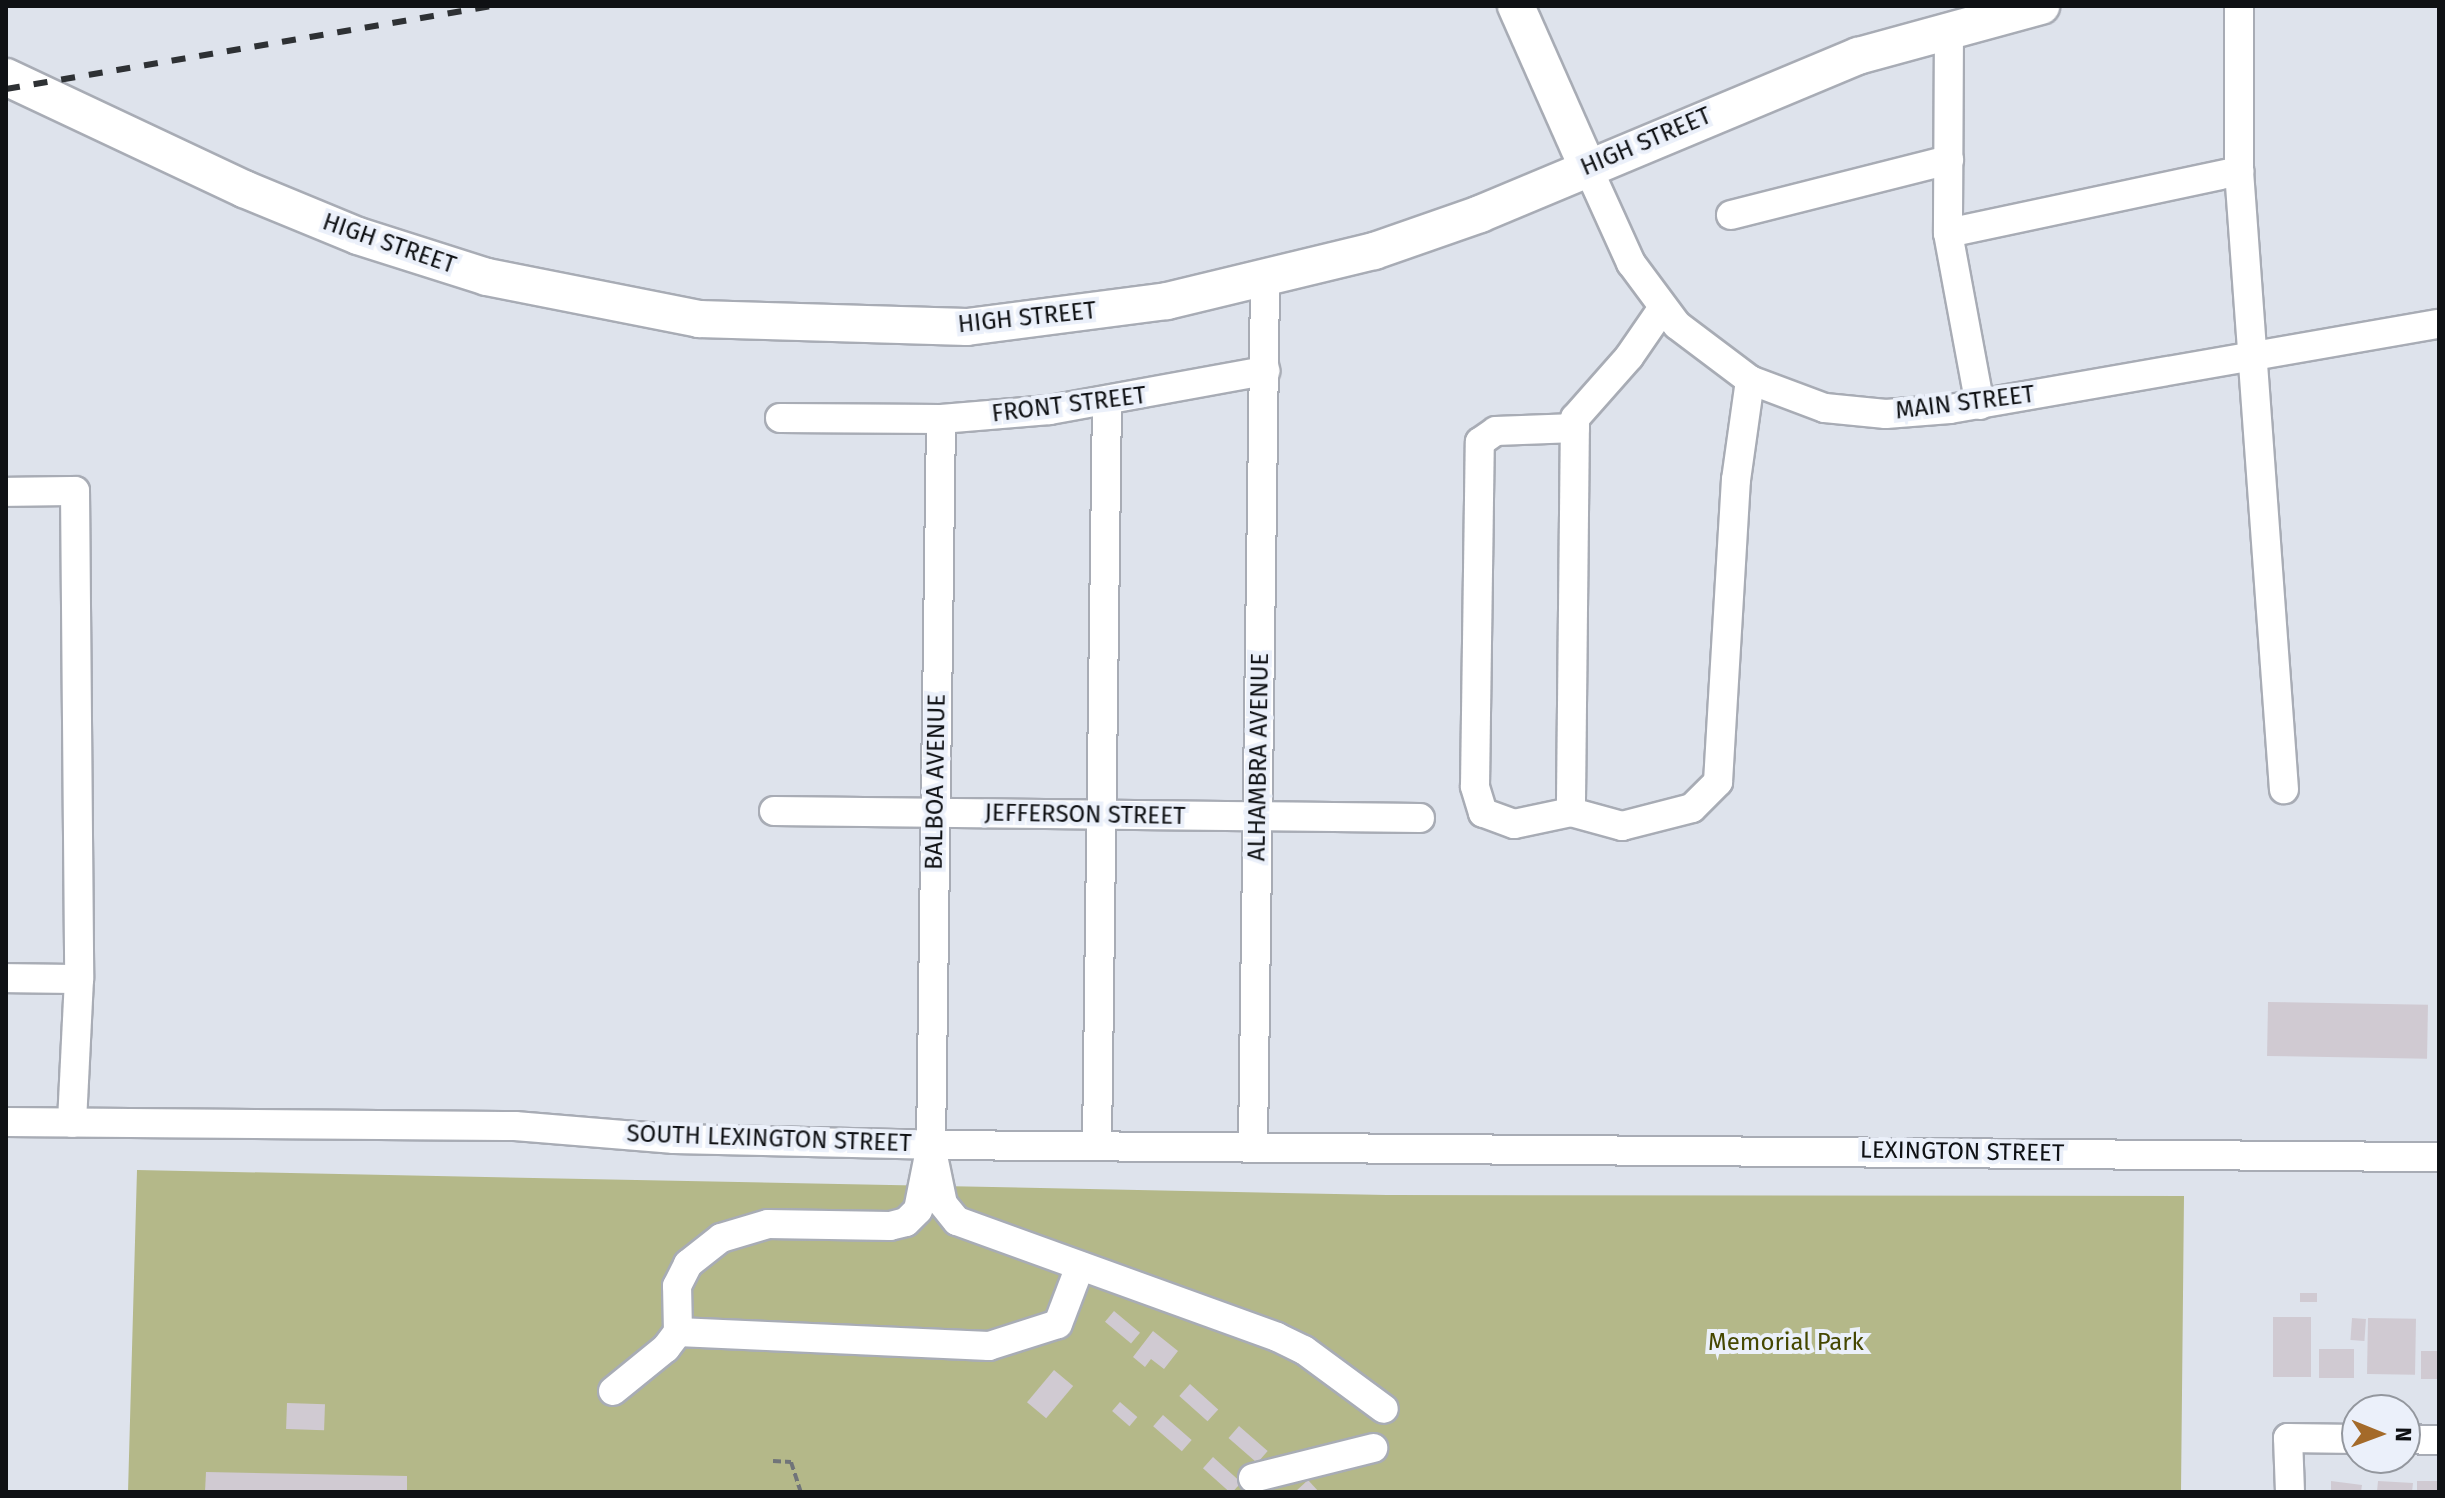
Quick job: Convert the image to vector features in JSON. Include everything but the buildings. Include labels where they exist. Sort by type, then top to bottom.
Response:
[{"type":"main road","name":"MAIN STREET","points":[[1516,6],[1587,166]]},
{"type":"main road","name":"HIGH STREET","points":[[6,77],[244,189],[358,236],[487,277],[684,317],[779,325],[967,327],[1138,306],[1265,280],[1480,214],[1587,166],[1858,56],[2030,7]]},
{"type":"street","points":[[2239,6],[2239,171],[2284,789]]},
{"type":"street","points":[[1949,29],[1948,233],[1980,405]]},
{"type":"street","points":[[1731,215],[1949,160]]},
{"type":"street","name":"MAIN STREET","points":[[1587,166],[1631,263],[1662,309],[1699,344],[1750,380],[1802,402],[1846,412],[1925,412],[1980,405],[2439,324]]},
{"type":"street","points":[[1948,233],[2239,171]]},
{"type":"street","points":[[1265,280],[1265,371]]},
{"type":"street","points":[[1571,812],[1575,418],[1662,309]]},
{"type":"street","name":"FRONT STREET","points":[[780,418],[941,419],[1107,402],[1265,371]]},
{"type":"street","name":"ALHAMBRA AVENUE","points":[[1253,1144],[1265,371]]},
{"type":"street","points":[[1575,428],[1496,431],[1480,442],[1475,786],[1483,813],[1514,824],[1571,812],[1622,826],[1692,808],[1718,782],[1736,480],[1750,380]]},
{"type":"street","points":[[1097,1144],[1107,402]]},
{"type":"street","name":"BALBOA AVENUE","points":[[931,1145],[941,419]]},
{"type":"street","points":[[6,492],[75,491],[79,979],[72,1123]]},
{"type":"street","name":"JEFFERSON STREET","points":[[774,811],[1420,818]]},
{"type":"street","points":[[6,978],[79,979]]},
{"type":"street","name":"SOUTH LEXINGTON STREET","points":[[6,1122],[515,1126],[674,1139],[931,1145],[1485,1146]]},
{"type":"street","points":[[931,1145],[947,1214],[1277,1337],[1304,1350],[1384,1409]]},
{"type":"street","points":[[613,1391],[666,1348],[678,1332],[677,1286],[704,1248],[752,1226],[906,1222],[918,1210],[931,1145]]},
{"type":"street","name":"LEXINGTON STREET","points":[[1485,1146],[2439,1157]]},
{"type":"street","points":[[678,1332],[989,1346],[1058,1324],[1080,1266]]},
{"type":"street","points":[[2290,1492],[2288,1438],[2341,1439]]},
{"type":"street","points":[[1253,1478],[1373,1448]]},
{"type":"path","points":[[773,1461],[791,1462],[801,1492]]},
{"type":"green space","name":"Memorial Park","points":[[137,1170],[1387,1195],[2184,1196],[2181,1492],[128,1492]]},
{"type":"railway","points":[[6,89],[493,6]]}]
